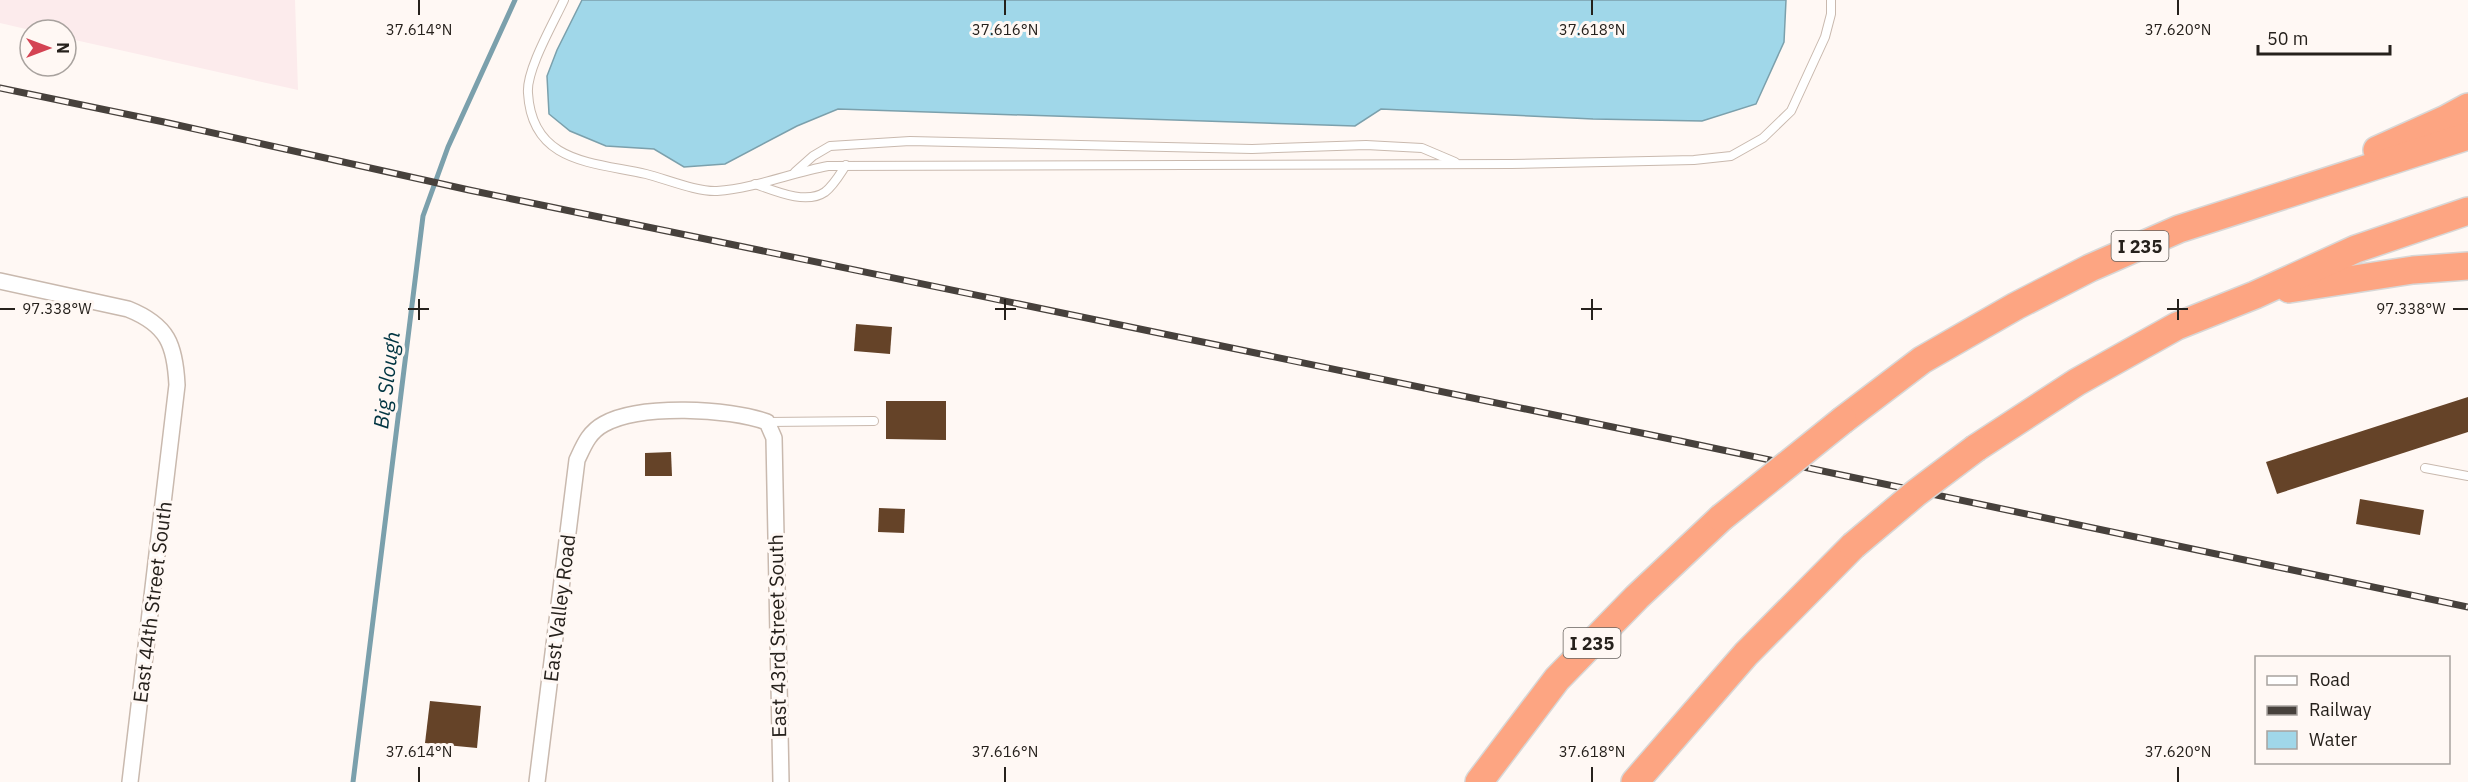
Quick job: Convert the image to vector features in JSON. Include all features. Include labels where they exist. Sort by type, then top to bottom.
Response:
[{"type":"highway","points":[[2278,198],[2468,107]]},
{"type":"highway","name":"I 235","points":[[1479,782],[1557,679],[1637,597],[1721,518],[1922,360],[2079,273],[2179,229],[2468,136]]},
{"type":"highway","points":[[1635,782],[1746,654],[1852,546],[1976,447],[2077,381],[2177,326],[2255,295],[2356,249],[2468,212]]},
{"type":"highway","points":[[2255,295],[2413,270],[2468,266]]},
{"type":"street","name":"East 44th Street South","points":[[0,281],[128,309],[147,316],[170,343],[176,358],[177,385],[130,782]]},
{"type":"street","name":"East Valley Road","points":[[537,782],[577,460],[588,436],[604,424],[631,415],[664,411],[714,412],[753,417],[767,422]]},
{"type":"street","name":"East 43rd Street South","points":[[767,422],[774,438],[781,782]]},
{"type":"lane","points":[[564,0],[534,64],[527,91],[537,126],[545,140],[572,159],[714,191],[755,184],[795,172],[846,165],[1459,164],[1694,160],[1731,156],[1763,138],[1791,111],[1825,37],[1831,14],[1831,0]]},
{"type":"lane","points":[[795,172],[813,156],[830,146],[910,141],[1252,149],[1366,146],[1422,148],[1459,164]]},
{"type":"lane","points":[[755,184],[776,192],[817,196],[827,190],[846,165]]},
{"type":"lane","points":[[767,422],[874,421]]},
{"type":"lane","points":[[2426,468],[2468,476]]},
{"type":"shaded area","points":[[0,0],[295,0],[298,90],[78,41],[78,18],[18,18],[18,27],[0,23]]},
{"type":"water","points":[[582,0],[1786,0],[1784,42],[1756,104],[1702,121],[1593,119],[1381,109],[1355,126],[838,109],[797,126],[725,164],[684,167],[654,149],[606,146],[570,131],[549,114],[547,76]]},
{"type":"building","points":[[856,324],[892,327],[890,354],[854,351]]},
{"type":"building","points":[[2468,397],[2468,432],[2277,494],[2266,462]]},
{"type":"building","points":[[886,401],[946,401],[946,440],[886,439]]},
{"type":"building","points":[[671,452],[672,476],[645,476],[645,453]]},
{"type":"building","points":[[2360,499],[2424,510],[2420,535],[2356,524]]},
{"type":"building","points":[[879,508],[905,509],[904,533],[878,532]]},
{"type":"building","points":[[430,701],[481,706],[477,748],[425,743]]},
{"type":"waterway","name":"Big Slough","points":[[353,782],[423,216],[448,147],[515,0]]},
{"type":"railway","points":[[0,88],[469,190],[2468,607]]}]
